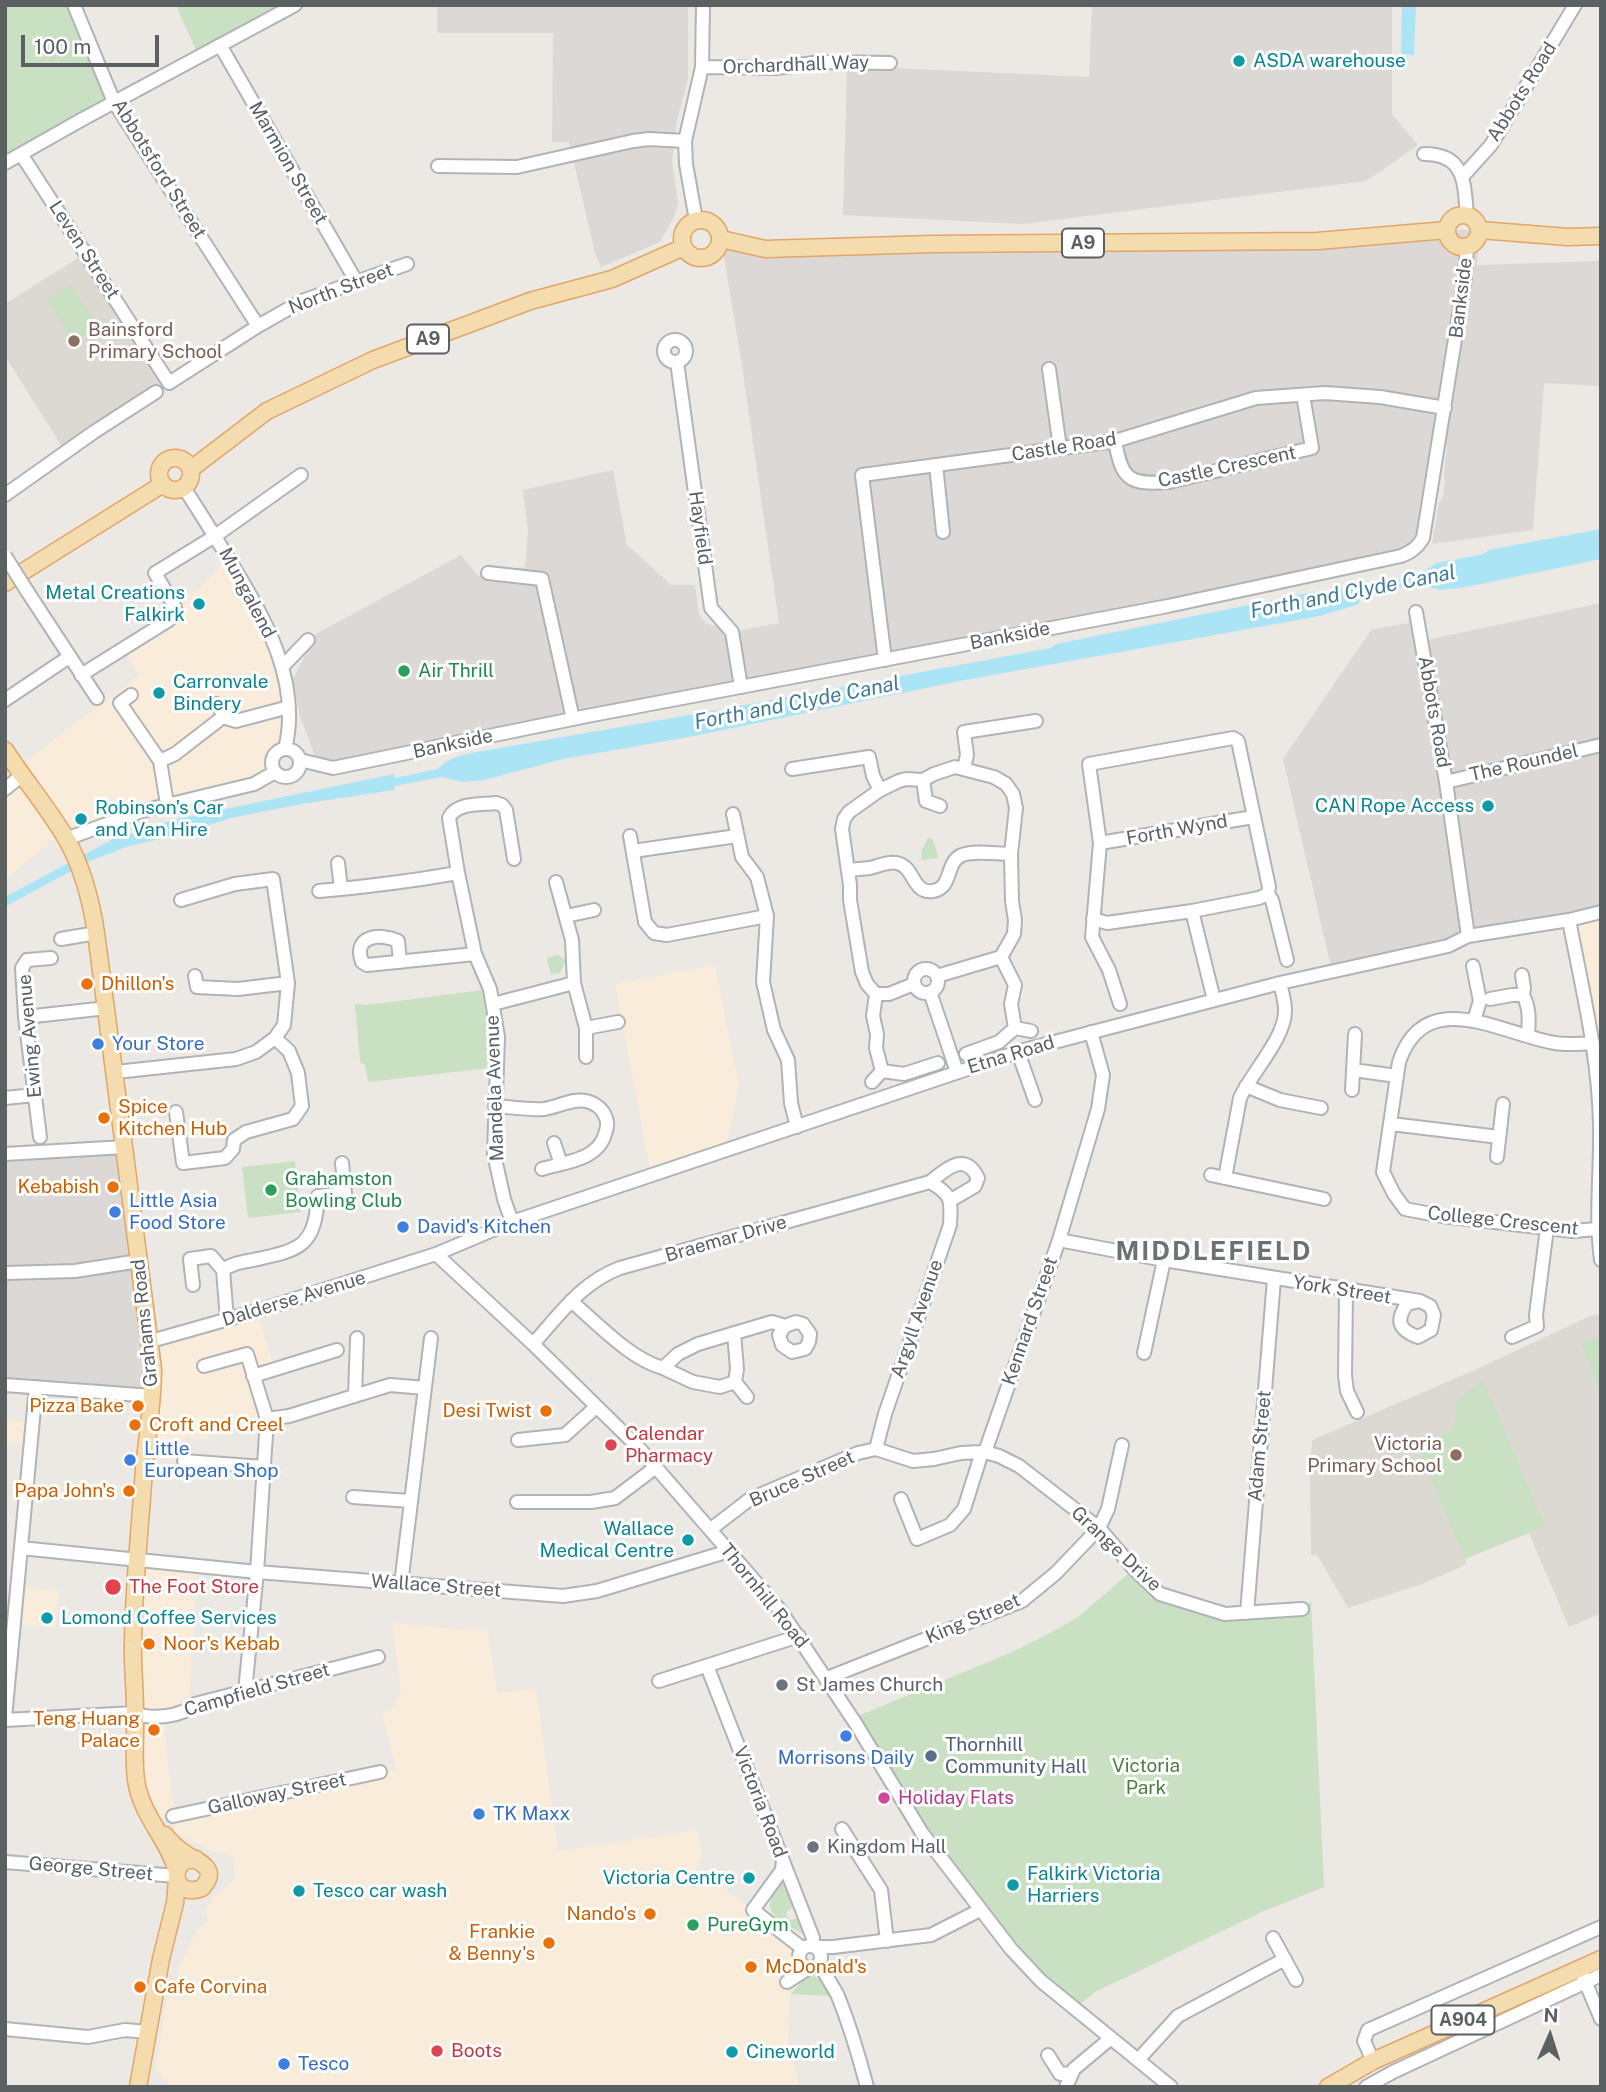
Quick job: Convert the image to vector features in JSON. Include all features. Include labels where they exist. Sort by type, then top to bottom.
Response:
[{"type":"main road","points":[[1467,215],[1476,221],[1480,230],[1477,240],[1467,247],[1455,245],[1447,230],[1448,224],[1456,216],[1467,215]]},
{"type":"main road","name":"A9","points":[[696,220],[703,219],[716,226],[721,239],[765,249],[932,244],[1317,241],[1447,230]]},
{"type":"main road","points":[[696,220],[683,231],[682,236],[684,247],[695,257],[702,258],[715,253],[721,239]]},
{"type":"main road","points":[[1480,230],[1568,237],[1601,236]]},
{"type":"main road","name":"A9","points":[[191,469],[267,411],[373,360],[530,301],[612,279],[684,247]]},
{"type":"main road","points":[[173,458],[184,460],[191,469],[191,480],[184,488],[173,490],[163,484],[160,468],[173,458]]},
{"type":"main road","points":[[5,583],[163,484]]},
{"type":"main road","name":"Grahams Road","points":[[5,750],[66,839],[78,863],[90,898],[96,933],[151,1341],[153,1396],[145,1457],[133,1643],[134,1751],[137,1782],[143,1805],[175,1863],[177,1876]]},
{"type":"main road","name":"Grahams Road","points":[[152,1820],[172,1844],[196,1859]]},
{"type":"main road","points":[[138,2087],[161,1959],[175,1903],[177,1876],[184,1861],[196,1859],[205,1864],[208,1874],[206,1883],[198,1890],[168,1934]]},
{"type":"main road","points":[[177,1876],[187,1890],[198,1890]]},
{"type":"main road","name":"A904","points":[[1328,2087],[1373,2061],[1583,1975],[1601,1959]]},
{"type":"street","name":"Abbotsford Street","points":[[74,5],[114,102],[258,326]]},
{"type":"street","points":[[5,163],[295,5]]},
{"type":"street","points":[[696,220],[686,164],[685,141],[702,67],[703,5]]},
{"type":"street","name":"Abbots Road","points":[[1463,176],[1491,145],[1575,5]]},
{"type":"street","name":"Marmion Street","points":[[220,46],[356,281]]},
{"type":"street","name":"Orchardhall Way","points":[[702,67],[776,68],[821,62],[890,63]]},
{"type":"street","points":[[438,166],[517,167],[633,141],[685,141]]},
{"type":"street","name":"Leven Street","points":[[21,154],[169,383]]},
{"type":"street","points":[[1424,155],[1435,154],[1446,159],[1463,176],[1467,215]]},
{"type":"street","name":"Bankside","points":[[300,760],[333,768],[573,719],[1161,607],[1401,556],[1418,547],[1423,538],[1465,278],[1467,247]]},
{"type":"street","name":"North Street","points":[[169,383],[302,301],[407,264]]},
{"type":"street","name":"Hayfield","points":[[677,362],[711,608],[732,632],[741,687]]},
{"type":"street","points":[[1049,369],[1060,448]]},
{"type":"street","points":[[5,495],[156,392]]},
{"type":"street","name":"Castle Road","points":[[885,660],[862,475],[1115,441],[1256,398],[1325,393],[1380,397],[1445,408]]},
{"type":"street","name":"Castle Crescent","points":[[1115,441],[1119,467],[1135,481],[1150,484],[1169,482],[1312,448],[1303,395]]},
{"type":"street","points":[[936,466],[943,532]]},
{"type":"street","points":[[81,675],[169,620],[175,607],[155,573],[215,536],[300,475]]},
{"type":"street","name":"Mungalend","points":[[184,488],[248,591],[283,666],[290,731],[285,748]]},
{"type":"street","points":[[5,556],[97,698]]},
{"type":"street","points":[[488,573],[542,579],[573,719]]},
{"type":"street","name":"Abbots Road","points":[[1416,612],[1446,782],[1468,936]]},
{"type":"street","points":[[283,666],[308,640]]},
{"type":"street","points":[[5,700],[69,657]]},
{"type":"street","points":[[131,695],[120,703],[160,761],[167,804]]},
{"type":"street","points":[[216,704],[226,718],[236,721],[289,707]]},
{"type":"street","points":[[160,761],[175,754],[219,720]]},
{"type":"street","points":[[964,768],[967,755],[964,733],[1036,721]]},
{"type":"street","name":"Forth Wynd","points":[[1253,817],[1100,843],[1089,764],[1233,738],[1238,741],[1269,887],[1268,894],[1272,900],[1287,960]]},
{"type":"street","name":"The Roundel","points":[[1446,782],[1601,746]]},
{"type":"street","points":[[285,748],[294,751],[300,760],[293,775],[284,776],[275,772],[272,763],[279,751],[285,748]]},
{"type":"street","points":[[792,769],[869,757],[873,776],[880,790]]},
{"type":"street","points":[[914,985],[888,994],[876,994],[867,984],[862,972],[850,900],[849,870],[842,829],[844,819],[849,812],[880,790],[906,779],[923,780],[950,768],[964,768],[994,777],[1006,784],[1013,794],[1016,808],[1011,854],[1014,934],[1002,957],[937,976]]},
{"type":"street","points":[[66,839],[142,811],[254,785],[275,772]]},
{"type":"street","points":[[5,789],[22,776]]},
{"type":"street","points":[[923,780],[920,805],[940,806]]},
{"type":"street","name":"Mandela Avenue","points":[[512,1222],[494,1154],[498,1037],[490,989],[475,954],[458,873],[449,818],[452,812],[457,808],[496,803],[502,805],[506,810],[514,859]]},
{"type":"street","points":[[733,814],[742,857],[757,877],[767,916],[763,982],[774,1030],[788,1060],[791,1103],[797,1127]]},
{"type":"street","points":[[630,836],[645,922],[654,933],[667,935],[767,916]]},
{"type":"street","points":[[633,851],[737,836]]},
{"type":"street","points":[[1100,843],[1092,937],[1109,970],[1120,1004]]},
{"type":"street","points":[[849,870],[895,863],[905,867],[916,885],[930,892],[940,890],[946,884],[951,869],[960,856],[1011,854]]},
{"type":"street","points":[[338,863],[341,888]]},
{"type":"street","points":[[319,891],[458,873]]},
{"type":"street","points":[[116,1072],[236,1059],[256,1052],[275,1038],[284,1025],[288,983],[274,874],[181,900]]},
{"type":"street","points":[[556,882],[572,940],[574,983],[586,1028],[586,1057]]},
{"type":"street","points":[[1093,919],[1107,923],[1192,911],[1268,894]]},
{"type":"street","points":[[566,916],[594,910]]},
{"type":"street","points":[[1192,911],[1214,1000]]},
{"type":"street","name":"Etna Road","points":[[436,1254],[512,1222],[1018,1052],[1280,983],[1448,946],[1468,936],[1569,920],[1601,912]]},
{"type":"street","points":[[1569,920],[1593,1043],[1600,1126],[1597,1229],[1601,1260]]},
{"type":"street","points":[[61,939],[96,933]]},
{"type":"street","points":[[400,962],[475,954]]},
{"type":"street","points":[[1002,957],[1015,985],[1011,1004],[1015,1028]]},
{"type":"street","name":"Ewing Avenue","points":[[40,1137],[22,968],[27,960],[51,958]]},
{"type":"street","points":[[1473,965],[1480,1001],[1474,1020]]},
{"type":"street","points":[[921,969],[932,970],[937,976],[937,986],[930,992],[921,992],[914,985],[915,976],[921,969]]},
{"type":"street","points":[[1522,975],[1523,995],[1529,1019],[1528,1035]]},
{"type":"street","points":[[195,976],[197,987],[238,989],[288,983]]},
{"type":"street","points":[[493,1004],[574,983]]},
{"type":"street","points":[[1225,1178],[1240,1098],[1281,1031],[1286,1009],[1280,983]]},
{"type":"street","points":[[930,992],[957,1072]]},
{"type":"street","points":[[876,994],[873,1016],[877,1034],[876,1048],[882,1071]]},
{"type":"street","points":[[1490,999],[1523,995]]},
{"type":"street","points":[[26,1017],[107,1008]]},
{"type":"street","name":"College Crescent","points":[[1593,1043],[1555,1043],[1474,1020],[1445,1018],[1420,1028],[1403,1049],[1383,1172],[1405,1209],[1442,1216],[1573,1231],[1597,1229]]},
{"type":"street","points":[[586,1028],[618,1022]]},
{"type":"street","points":[[1015,1028],[1031,1031]]},
{"type":"street","points":[[966,1054],[999,1042],[1015,1028]]},
{"type":"street","name":"Kennard Street","points":[[901,1499],[918,1539],[950,1525],[964,1509],[1059,1240],[1102,1092],[1103,1075],[1091,1032]]},
{"type":"street","points":[[1352,1090],[1355,1034]]},
{"type":"street","points":[[176,1112],[183,1163],[225,1158],[233,1149],[234,1140],[246,1132],[293,1119],[302,1106],[298,1073],[289,1051],[275,1038]]},
{"type":"street","points":[[1018,1052],[1035,1100]]},
{"type":"street","points":[[882,1071],[904,1074],[938,1063]]},
{"type":"street","points":[[1353,1070],[1397,1076]]},
{"type":"street","points":[[872,1082],[882,1071]]},
{"type":"street","points":[[1246,1086],[1280,1100],[1321,1108]]},
{"type":"street","points":[[5,1098],[35,1095]]},
{"type":"street","points":[[495,1106],[542,1109],[585,1101],[601,1109],[607,1124],[598,1148],[589,1155],[542,1169]]},
{"type":"street","points":[[1497,1157],[1503,1104]]},
{"type":"street","points":[[1391,1124],[1499,1137]]},
{"type":"street","points":[[554,1143],[561,1164]]},
{"type":"street","points":[[5,1154],[125,1147]]},
{"type":"street","points":[[223,1270],[232,1264],[285,1254],[305,1241],[313,1231],[317,1219],[318,1196],[345,1194],[342,1163]]},
{"type":"street","name":"Braemar Drive","points":[[533,1344],[571,1301],[601,1275],[930,1182],[948,1167],[964,1163],[973,1168],[978,1178],[975,1186],[947,1195]]},
{"type":"street","points":[[1211,1175],[1324,1199]]},
{"type":"street","points":[[930,1182],[947,1195]]},
{"type":"street","name":"Argyll Avenue","points":[[876,1449],[885,1414],[950,1225],[947,1195]]},
{"type":"street","points":[[1512,1337],[1537,1326],[1536,1315],[1547,1228]]},
{"type":"street","name":"York Street","points":[[1059,1240],[1273,1279],[1420,1301]]},
{"type":"street","name":"Dalderse Avenue","points":[[151,1341],[227,1320],[436,1254]]},
{"type":"street","name":"Thornhill Road","points":[[436,1254],[533,1344],[656,1467],[780,1610],[827,1678],[922,1833],[1011,1949],[1037,1977],[1171,2087]]},
{"type":"street","points":[[193,1285],[190,1259],[211,1256],[223,1270],[227,1320]]},
{"type":"street","points":[[1144,1353],[1164,1260]]},
{"type":"street","points":[[5,1273],[75,1270],[139,1261]]},
{"type":"street","name":"Adam Street","points":[[1247,1613],[1273,1279]]},
{"type":"street","points":[[1346,1291],[1345,1376],[1347,1391],[1357,1412]]},
{"type":"street","points":[[571,1301],[650,1364],[693,1382],[720,1387],[735,1382]]},
{"type":"street","points":[[663,1368],[678,1354],[698,1343],[772,1322],[785,1325]]},
{"type":"street","points":[[734,1333],[737,1369],[735,1382],[747,1397]]},
{"type":"street","points":[[355,1396],[357,1338]]},
{"type":"street","points":[[401,1584],[431,1338]]},
{"type":"street","points":[[253,1376],[337,1350]]},
{"type":"street","points":[[204,1366],[247,1354],[267,1419],[246,1691]]},
{"type":"street","points":[[5,1385],[153,1396]]},
{"type":"street","points":[[267,1419],[289,1416],[390,1385],[425,1388]]},
{"type":"street","points":[[5,1719],[36,1387]]},
{"type":"street","points":[[518,1440],[565,1435],[596,1407]]},
{"type":"street","points":[[1099,1528],[1108,1509],[1122,1445]]},
{"type":"street","name":"Bruce Street","points":[[711,1529],[750,1499],[858,1453],[876,1449],[913,1461],[984,1452]]},
{"type":"street","name":"Grange Drive","points":[[984,1452],[1019,1466],[1099,1528],[1134,1569],[1160,1594],[1225,1614],[1302,1609]]},
{"type":"street","points":[[184,1461],[264,1467]]},
{"type":"street","points":[[517,1502],[591,1502],[615,1498],[656,1467]]},
{"type":"street","points":[[353,1497],[411,1501]]},
{"type":"street","name":"King Street","points":[[827,1678],[1022,1601],[1056,1573],[1099,1528]]},
{"type":"street","name":"Wallace Street","points":[[21,1548],[257,1572],[563,1596],[597,1591],[729,1551]]},
{"type":"street","points":[[659,1681],[799,1636]]},
{"type":"street","name":"Campfield Street","points":[[5,1719],[135,1713],[144,1717],[164,1717],[190,1709],[195,1704],[378,1657]]},
{"type":"street","name":"Victoria Road","points":[[708,1666],[783,1861],[813,1958]]},
{"type":"street","name":"Galloway Street","points":[[173,1816],[380,1772]]},
{"type":"street","points":[[842,1829],[881,1890],[887,1941]]},
{"type":"street","points":[[783,1861],[782,1870],[753,1910],[813,1958],[836,1992],[854,2038],[867,2087]]},
{"type":"street","name":"George Street","points":[[5,1862],[177,1876]]},
{"type":"street","points":[[813,1958],[833,1947],[931,1935],[980,1910]]},
{"type":"street","points":[[1373,2061],[1364,2041],[1368,2030],[1601,1927]]},
{"type":"street","points":[[1273,1938],[1296,1980]]},
{"type":"street","points":[[1138,2060],[1178,2016],[1284,1959]]},
{"type":"street","points":[[1583,1975],[1601,2019]]},
{"type":"street","points":[[1366,2087],[1583,1975],[1601,1975]]},
{"type":"street","points":[[5,2029],[88,2037],[125,2030],[148,2032]]},
{"type":"street","points":[[1066,2087],[1072,2073],[1111,2038]]},
{"type":"street","points":[[1048,2055],[1060,2074],[1072,2073]]},
{"type":"shaded area","points":[[437,5],[688,5],[688,79],[677,120],[672,160],[678,204],[660,242],[601,267],[595,253],[569,142],[552,142],[553,33],[437,33]]},
{"type":"shaded area","points":[[1092,5],[1392,5],[1392,114],[1418,145],[1366,181],[1023,224],[843,215],[847,66],[1089,77]]},
{"type":"shaded area","points":[[1480,230],[1477,265],[1601,261],[1601,386],[1544,383],[1533,530],[1432,544],[1445,483],[1447,447],[1439,446],[1418,547],[885,660],[318,765],[300,716],[293,679],[316,634],[461,555],[478,576],[525,567],[528,531],[523,490],[613,470],[627,546],[671,585],[695,585],[699,614],[706,623],[732,632],[779,623],[721,239],[765,249]]},
{"type":"shaded area","name":"Bainsford Primary School","points":[[86,253],[169,383],[66,453],[5,356],[5,304]]},
{"type":"shaded area","points":[[228,559],[283,666],[285,749],[275,772],[66,839],[51,841],[5,880],[5,789],[17,768],[139,675],[123,649],[169,620],[174,605],[198,589]]},
{"type":"shaded area","points":[[1601,603],[1601,912],[1332,971],[1283,759],[1371,630],[1418,621],[1422,641]]},
{"type":"shaded area","points":[[1601,912],[1601,1260],[1600,1126],[1569,920]]},
{"type":"shaded area","points":[[715,965],[739,1087],[725,1151],[651,1176],[615,984]]},
{"type":"shaded area","points":[[124,1141],[153,1396],[5,1385],[5,1150],[10,1150],[9,1146]]},
{"type":"shaded area","points":[[257,1311],[275,1369],[253,1376],[266,1430],[209,1425],[208,1439],[186,1438],[184,1461],[145,1457],[151,1341]]},
{"type":"shaded area","name":"Victoria Primary School","points":[[1601,1314],[1601,1613],[1569,1627],[1529,1533],[1465,1559],[1467,1564],[1422,1584],[1348,1608],[1317,1555],[1311,1555],[1312,1440],[1477,1369],[1590,1316]]},
{"type":"shaded area","points":[[5,1421],[33,1421],[31,1444],[5,1442]]},
{"type":"shaded area","points":[[138,1559],[197,1565],[189,1702],[164,1717],[173,1816],[152,1820],[143,1805]]},
{"type":"shaded area","points":[[25,1587],[59,1590],[56,1628],[21,1625]]},
{"type":"shaded area","points":[[392,1623],[488,1631],[497,1692],[536,1689],[558,1851],[697,1830],[702,1853],[697,1869],[750,1908],[799,1953],[799,1959],[787,1982],[790,1995],[788,2039],[799,2087],[171,2087],[159,2072],[155,2071],[167,1998],[174,1997],[178,1969],[195,1933],[208,1919],[205,1911],[212,1898],[235,1879],[233,1856],[214,1852],[175,1831],[173,1816],[396,1769],[382,1713],[391,1711],[401,1691]]},
{"type":"green space","points":[[5,5],[74,5],[114,102],[5,163]]},
{"type":"green space","points":[[176,5],[280,5],[197,53]]},
{"type":"green space","points":[[71,284],[99,327],[74,343],[46,300]]},
{"type":"green space","points":[[928,838],[932,838],[938,858],[922,860],[921,852]]},
{"type":"green space","points":[[558,955],[566,960],[560,973],[551,974],[548,957]]},
{"type":"green space","points":[[490,989],[498,1067],[368,1082],[365,1065],[360,1062],[355,1004],[367,1005]]},
{"type":"green space","name":"Grahamston Bowling Club","points":[[295,1161],[301,1212],[248,1218],[242,1167]]},
{"type":"green space","points":[[1594,1338],[1601,1341],[1601,1393],[1581,1343]]},
{"type":"green space","points":[[1483,1380],[1545,1526],[1465,1559],[1415,1441],[1450,1432],[1457,1408],[1454,1403]]},
{"type":"green space","name":"Victoria Park","points":[[1134,1569],[1160,1594],[1225,1614],[1307,1606],[1311,1601],[1324,1887],[1264,1911],[1095,1992],[1074,2009],[980,1910],[853,1718],[1010,1653],[1052,1632],[1078,1617]]},
{"type":"green space","points":[[785,1877],[795,1906],[786,1912],[789,1920],[800,1918],[808,1936],[778,1918],[770,1908],[772,1896]]},
{"type":"green space","points":[[814,1976],[822,1980],[832,1996],[791,1994],[803,1980]]},
{"type":"water","points":[[1402,5],[1416,5],[1414,55],[1401,54]]},
{"type":"water","name":"Forth and Clyde Canal","points":[[1601,529],[1601,559],[1466,587],[1441,590],[1416,584],[1360,596],[1359,604],[1320,616],[965,680],[689,737],[563,759],[484,780],[464,782],[441,777],[395,786],[394,790],[231,818],[178,835],[129,846],[90,861],[6,906],[5,913],[5,897],[115,838],[172,820],[394,774],[395,778],[438,769],[453,758],[471,753],[1051,648],[1056,644],[1323,590],[1333,592],[1356,585],[1357,588],[1414,577],[1437,563],[1484,554],[1488,550]]},
{"type":"place","name":"ASDA warehouse","points":[[1239,61]]},
{"type":"place","name":"Bainsford Primary School","points":[[74,341]]},
{"type":"place","name":"Metal Creations Falkirk","points":[[199,604]]},
{"type":"place","name":"Air Thrill","points":[[404,671]]},
{"type":"place","name":"Carronvale Bindery","points":[[159,693]]},
{"type":"place","name":"CAN Rope Access","points":[[1488,806]]},
{"type":"place","name":"Robinson's Car and Van Hire","points":[[81,819]]},
{"type":"place","name":"Dhillon's","points":[[87,984]]},
{"type":"place","name":"Your Store","points":[[98,1044]]},
{"type":"place","name":"Spice Kitchen Hub","points":[[104,1118]]},
{"type":"place","name":"Kebabish","points":[[113,1187]]},
{"type":"place","name":"Grahamston Bowling Club","points":[[271,1190]]},
{"type":"place","name":"Little Asia Food Store","points":[[115,1212]]},
{"type":"place","name":"David's Kitchen","points":[[403,1227]]},
{"type":"place","name":"Pizza Bake","points":[[138,1406]]},
{"type":"place","name":"Desi Twist","points":[[546,1411]]},
{"type":"place","name":"Croft and Creel","points":[[135,1425]]},
{"type":"place","name":"Calendar Pharmacy","points":[[611,1445]]},
{"type":"place","name":"Victoria Primary School","points":[[1456,1455]]},
{"type":"place","name":"Little European Shop","points":[[130,1460]]},
{"type":"place","name":"Papa John's","points":[[129,1491]]},
{"type":"place","name":"Wallace Medical Centre","points":[[688,1540]]},
{"type":"place","name":"The Foot Store","points":[[113,1587]]},
{"type":"place","name":"Lomond Coffee Services","points":[[47,1618]]},
{"type":"place","name":"Noor's Kebab","points":[[149,1644]]},
{"type":"place","name":"St James Church","points":[[782,1685]]},
{"type":"place","name":"Teng Huang Palace","points":[[154,1730]]},
{"type":"place","name":"Morrisons Daily","points":[[846,1736]]},
{"type":"place","name":"Thornhill Community Hall","points":[[931,1756]]},
{"type":"place","name":"Holiday Flats","points":[[884,1798]]},
{"type":"place","name":"TK Maxx","points":[[479,1814]]},
{"type":"place","name":"Kingdom Hall","points":[[813,1847]]},
{"type":"place","name":"Victoria Centre","points":[[749,1878]]},
{"type":"place","name":"Falkirk Victoria Harriers","points":[[1013,1885]]},
{"type":"place","name":"Tesco car wash","points":[[299,1891]]},
{"type":"place","name":"Nando's","points":[[650,1914]]},
{"type":"place","name":"PureGym","points":[[693,1925]]},
{"type":"place","name":"Frankie & Benny's","points":[[549,1943]]},
{"type":"place","name":"McDonald's","points":[[751,1967]]},
{"type":"place","name":"Cafe Corvina","points":[[140,1987]]},
{"type":"place","name":"Boots","points":[[437,2051]]},
{"type":"place","name":"Cineworld","points":[[732,2052]]},
{"type":"place","name":"Tesco","points":[[284,2064]]},
{"type":"district","name":"MIDDLEFIELD","points":[[1214,1252]]}]
